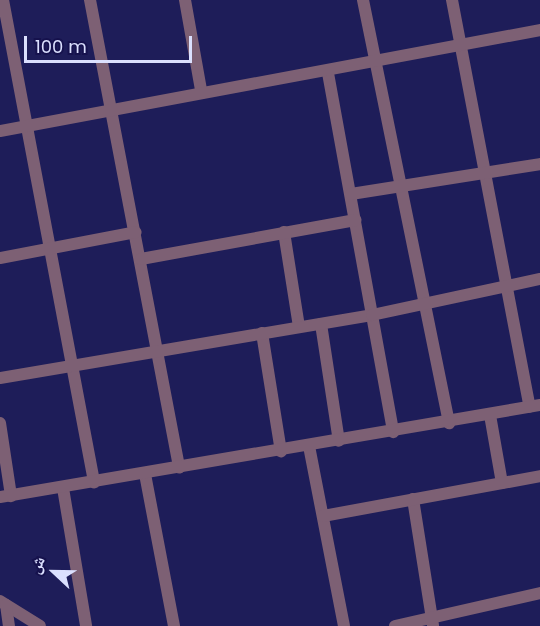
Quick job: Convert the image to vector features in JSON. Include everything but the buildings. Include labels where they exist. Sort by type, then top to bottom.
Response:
[{"type":"street","points":[[3,0],[54,249],[72,366],[94,483]]},
{"type":"street","points":[[90,0],[114,108],[178,468]]},
{"type":"street","points":[[188,0],[201,90]]},
{"type":"street","points":[[363,0],[404,187],[449,423]]},
{"type":"street","points":[[0,423],[5,496],[449,423],[535,406],[508,286],[452,0]]},
{"type":"street","points":[[0,131],[201,90],[328,73],[540,30]]},
{"type":"street","points":[[328,73],[393,432]]},
{"type":"street","points":[[351,194],[540,164]]},
{"type":"street","points":[[141,259],[355,220]]},
{"type":"street","points":[[0,258],[136,232]]},
{"type":"street","points":[[284,232],[299,327]]},
{"type":"street","points":[[0,378],[427,305],[540,279]]},
{"type":"street","points":[[321,324],[339,441]]},
{"type":"street","points":[[262,333],[281,451]]},
{"type":"street","points":[[490,415],[502,483]]},
{"type":"street","points":[[309,446],[344,626]]},
{"type":"street","points":[[145,474],[174,626]]},
{"type":"street","points":[[323,516],[540,476]]},
{"type":"street","points":[[63,488],[86,626]]},
{"type":"street","points":[[413,499],[433,622]]},
{"type":"street","points":[[395,626],[433,622],[540,593]]},
{"type":"street","points":[[3,603],[9,626]]},
{"type":"street","points":[[3,603],[40,626]]}]
